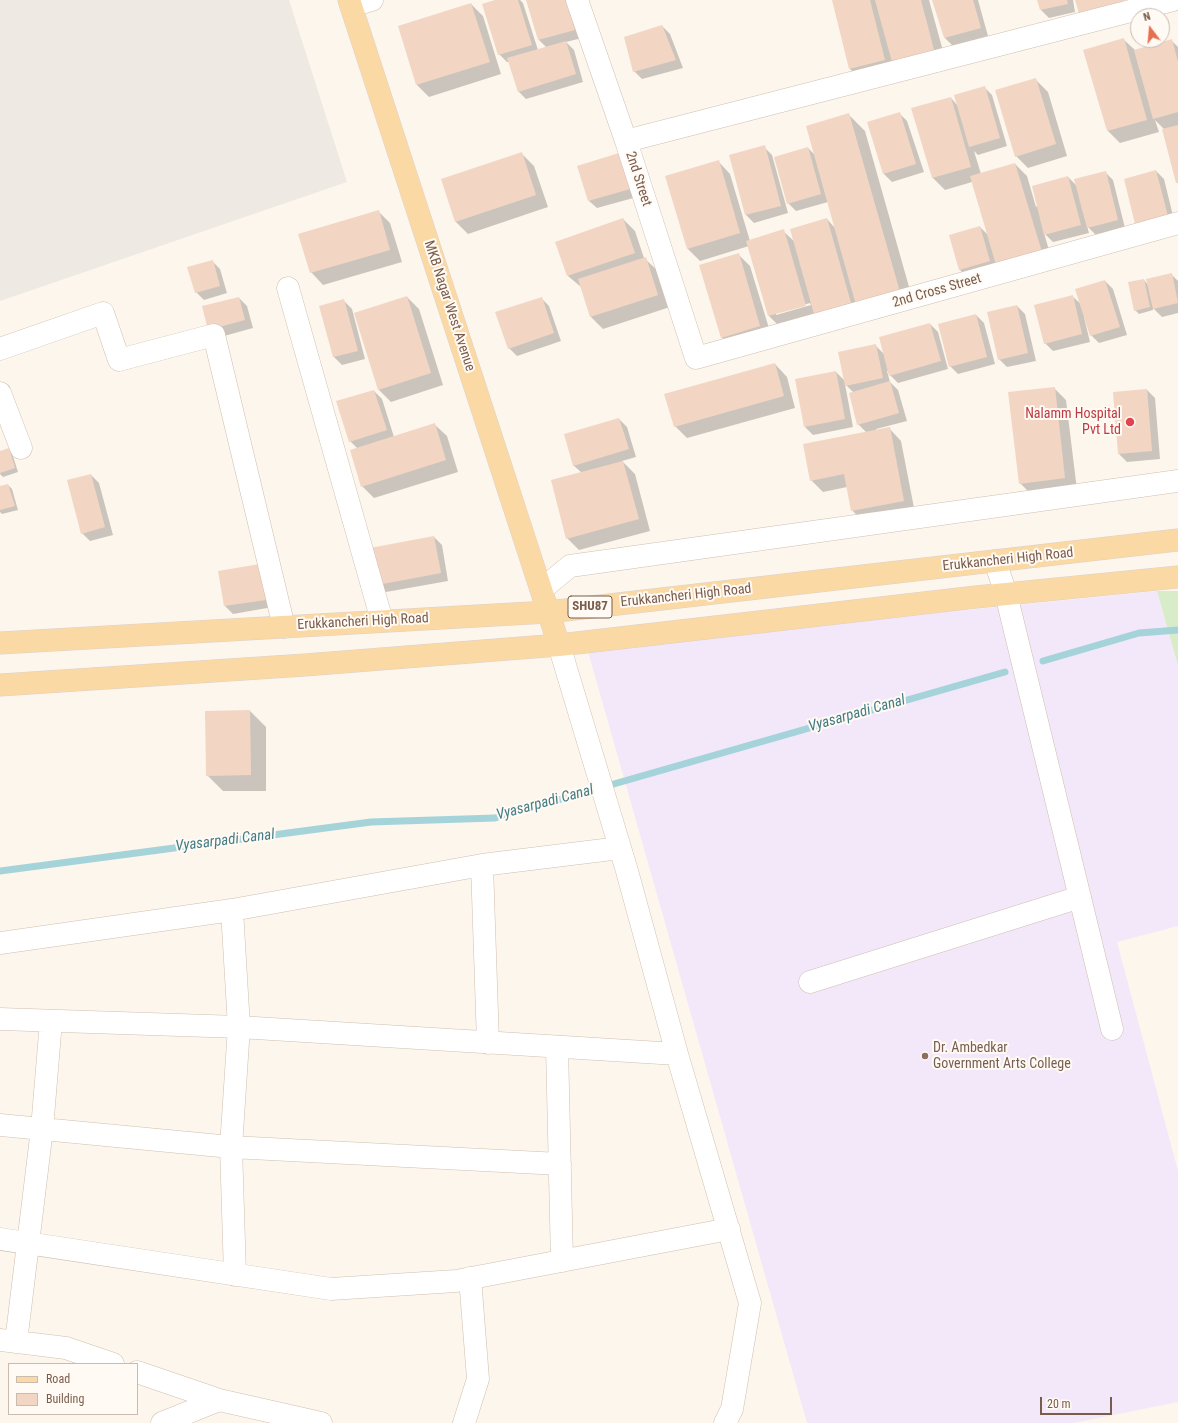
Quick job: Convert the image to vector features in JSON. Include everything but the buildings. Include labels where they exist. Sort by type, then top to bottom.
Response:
[{"type":"main road","name":"MKB Nagar West Avenue","points":[[350,3],[558,645]]},
{"type":"main road","name":"Erukkancheri High Road","points":[[0,643],[548,612],[1178,540]]},
{"type":"main road","name":"SHU87","points":[[0,686],[298,666],[558,645],[1006,594],[1178,577]]},
{"type":"street","points":[[350,3],[372,0]]},
{"type":"street","name":"2nd Street","points":[[577,0],[626,141],[696,358]]},
{"type":"street","points":[[626,141],[1173,0]]},
{"type":"street","name":"2nd Cross Street","points":[[696,358],[1178,223]]},
{"type":"street","points":[[288,288],[382,621]]},
{"type":"street","points":[[0,349],[103,313],[119,360],[214,335],[284,627]]},
{"type":"street","points":[[0,393],[21,448]]},
{"type":"street","points":[[541,590],[570,566],[1178,481]]},
{"type":"street","points":[[995,561],[1006,594],[1112,1029]]},
{"type":"street","points":[[558,645],[620,848],[677,1054],[750,1303],[732,1409],[725,1423]]},
{"type":"street","points":[[0,943],[232,910],[482,865],[620,848]]},
{"type":"street","points":[[482,865],[488,1043]]},
{"type":"street","points":[[810,982],[1080,897]]},
{"type":"street","points":[[232,910],[239,1027],[231,1148],[235,1275]]},
{"type":"street","points":[[0,1019],[239,1027],[677,1054]]},
{"type":"street","points":[[51,1021],[42,1129],[28,1244],[8,1341],[66,1348],[110,1363]]},
{"type":"street","points":[[558,1047],[562,1261]]},
{"type":"street","points":[[0,1125],[231,1148],[560,1164]]},
{"type":"street","points":[[0,1239],[331,1289],[456,1281],[729,1229]]},
{"type":"street","points":[[464,1423],[478,1379],[470,1278]]},
{"type":"street","points":[[138,1372],[219,1400],[321,1423]]},
{"type":"street","points":[[162,1423],[219,1400]]},
{"type":"shaded area","points":[[0,0],[289,0],[347,182],[0,301]]},
{"type":"shaded area","name":"Dr. Ambedkar Government Arts College","points":[[1157,591],[1178,666],[1178,926],[1117,942],[1178,1171],[1178,1402],[1074,1423],[807,1423],[587,648]]},
{"type":"green space","points":[[1157,591],[1178,591],[1178,666]]},
{"type":"waterway","name":"Vyasarpadi Canal","points":[[1043,661],[1139,633],[1178,630]]},
{"type":"waterway","name":"Vyasarpadi Canal","points":[[0,871],[371,822],[495,818],[1005,672]]},
{"type":"place","name":"Nalamm Hospital Pvt Ltd","points":[[1130,422]]},
{"type":"place","name":"Dr. Ambedkar Government Arts College","points":[[925,1056]]}]
